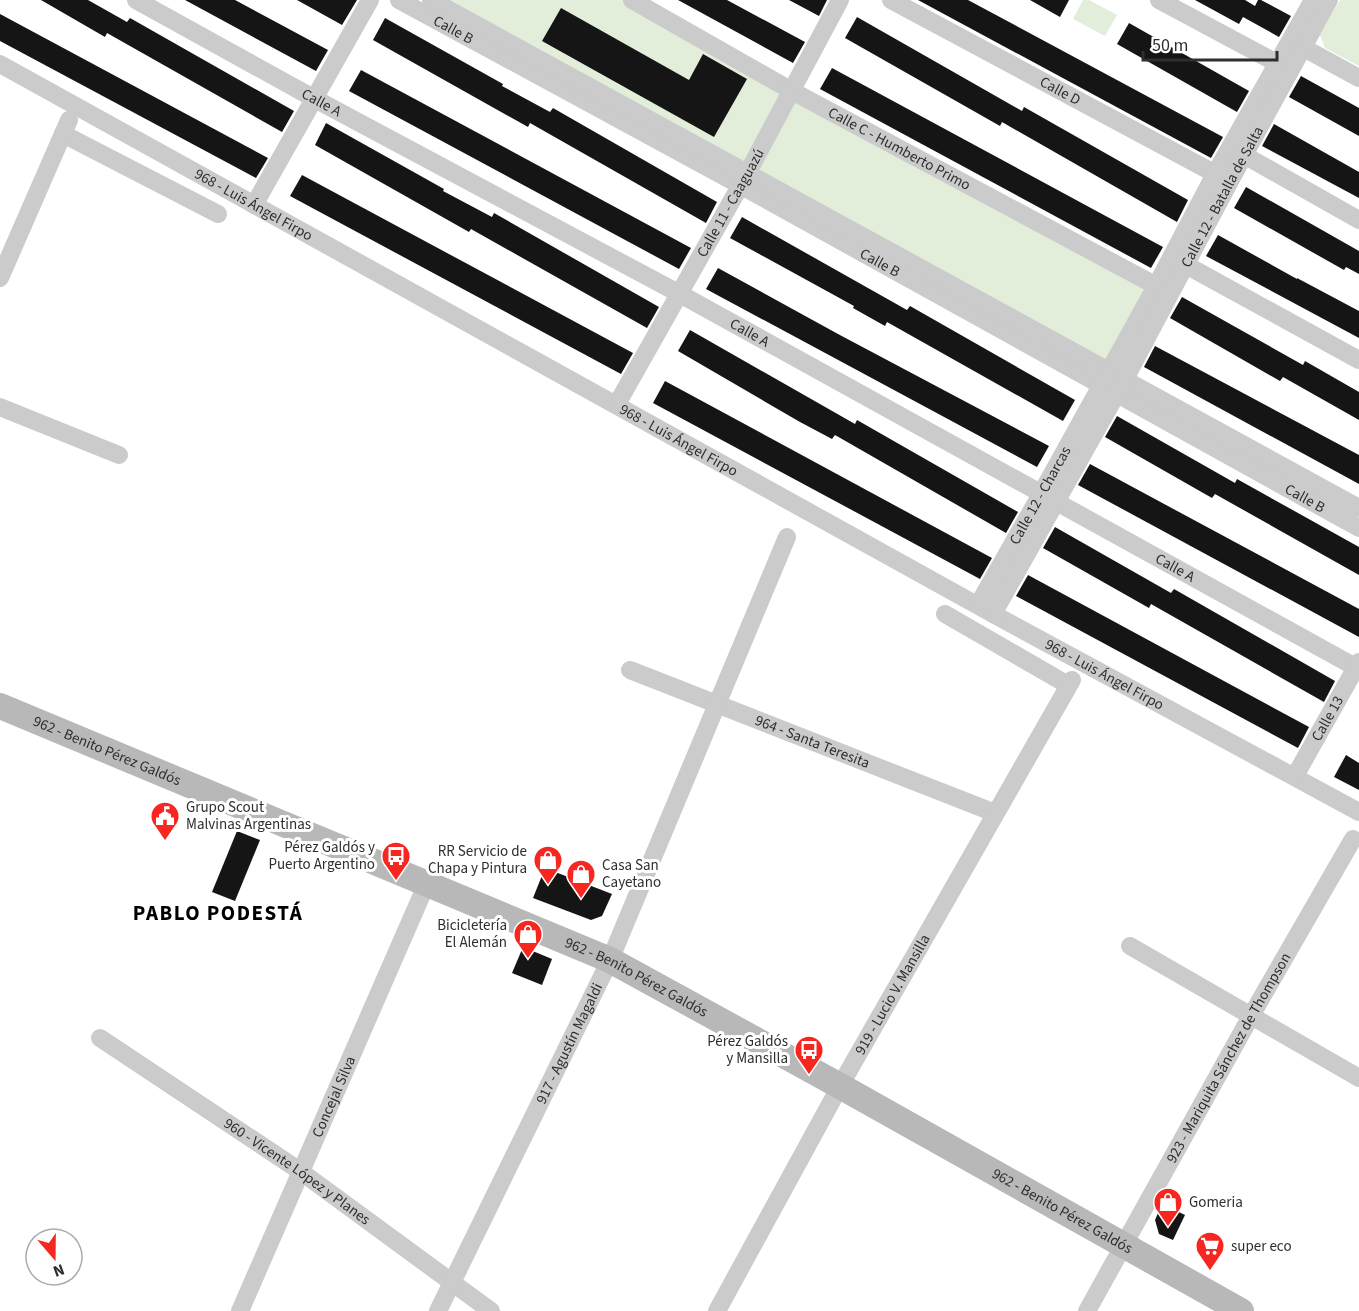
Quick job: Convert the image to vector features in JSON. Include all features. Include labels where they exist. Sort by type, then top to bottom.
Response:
[{"type":"main road","name":"962 - Benito Pérez Galdós","points":[[0,706],[610,960],[1241,1311]]},
{"type":"street","name":"Calle A","points":[[136,0],[315,99],[680,294],[1048,499],[1358,666]]},
{"type":"street","points":[[254,205],[370,0]]},
{"type":"street","name":"Calle B","points":[[399,0],[744,179]]},
{"type":"street","name":"Calle B","points":[[431,0],[744,179],[1112,383],[1359,528]]},
{"type":"street","name":"Calle C - Humberto Primo","points":[[632,0],[792,90],[1163,290]]},
{"type":"street","name":"Calle 11 - Caaguazú","points":[[617,404],[744,179],[840,0]]},
{"type":"street","name":"Calle D","points":[[891,0],[1223,177]]},
{"type":"street","points":[[1159,0],[1283,67]]},
{"type":"street","name":"Calle 12 - Batalla de Salta","points":[[1163,290],[1186,265],[1223,177],[1244,155],[1313,0]]},
{"type":"street","name":"Calle 12 - Batalla de Salta","points":[[1112,383],[1283,67],[1302,47],[1329,0]]},
{"type":"street","points":[[1302,47],[1359,78]]},
{"type":"street","name":"968 - Luis Ángel Firpo","points":[[0,64],[985,609],[1359,812]]},
{"type":"street","points":[[0,278],[66,127],[218,214]]},
{"type":"street","points":[[1244,155],[1359,220]]},
{"type":"street","points":[[1186,265],[1359,360]]},
{"type":"street","name":"Calle B","points":[[1112,383],[1359,508]]},
{"type":"street","name":"Calle 12 - Charcas","points":[[985,609],[1112,383]]},
{"type":"street","points":[[0,407],[119,455]]},
{"type":"street","name":"917 - Agustín Magaldi","points":[[438,1311],[610,960],[787,537]]},
{"type":"street","name":"919 - Lucio V. Mansilla","points":[[717,1311],[840,1086],[1070,682],[945,614]]},
{"type":"street","name":"Calle 13","points":[[1295,776],[1358,666]]},
{"type":"street","name":"964 - Santa Teresita","points":[[630,670],[995,813]]},
{"type":"street","name":"923 - Mariquita Sánchez de Thompson","points":[[1087,1311],[1251,1016],[1353,839]]},
{"type":"street","name":"Concejal Silva","points":[[240,1311],[427,883]]},
{"type":"street","points":[[1130,946],[1359,1078]]},
{"type":"street","name":"960 - Vicente López y Planes","points":[[100,1038],[300,1171],[491,1311]]},
{"type":"green space","points":[[431,0],[632,0],[1156,286],[1109,371]]},
{"type":"green space","points":[[1083,0],[1089,0],[1117,15],[1105,36],[1073,19]]},
{"type":"green space","points":[[1340,0],[1359,0],[1359,66],[1325,48],[1320,35]]},
{"type":"building","points":[[41,0],[88,0],[127,22],[130,18],[294,111],[282,132],[107,33],[105,37]]},
{"type":"building","points":[[185,0],[235,0],[328,50],[316,71]]},
{"type":"building","points":[[297,0],[357,0],[342,25]]},
{"type":"building","points":[[678,0],[727,0],[805,42],[793,63]]},
{"type":"building","points":[[789,0],[827,0],[819,16]]},
{"type":"building","points":[[918,0],[968,0],[1223,137],[1211,158]]},
{"type":"building","points":[[1030,0],[1069,0],[1060,17]]},
{"type":"building","points":[[1195,0],[1245,0],[1255,6],[1258,0],[1261,0],[1291,16],[1279,37],[1243,17],[1239,24]]},
{"type":"building","points":[[561,8],[689,80],[703,54],[747,79],[714,137],[542,41]]},
{"type":"building","points":[[0,14],[268,158],[256,178],[0,41]]},
{"type":"building","points":[[857,17],[1022,111],[1024,107],[1188,200],[1177,222],[1002,122],[1000,126],[845,38]]},
{"type":"building","points":[[385,18],[503,84],[502,86],[550,112],[553,108],[717,202],[706,223],[530,123],[528,127],[373,40]]},
{"type":"building","points":[[1129,23],[1249,91],[1237,112],[1117,44]]},
{"type":"building","points":[[832,68],[1163,247],[1151,268],[820,89]]},
{"type":"building","points":[[361,70],[691,248],[679,269],[349,91]]},
{"type":"building","points":[[1301,76],[1359,108],[1359,136],[1289,97]]},
{"type":"building","points":[[326,123],[444,189],[443,191],[492,217],[494,213],[659,307],[647,328],[471,229],[469,232],[315,145]]},
{"type":"building","points":[[1274,124],[1359,172],[1359,198],[1262,146]]},
{"type":"building","points":[[302,175],[633,353],[621,374],[290,196]]},
{"type":"building","points":[[1246,187],[1359,251],[1359,274],[1346,267],[1344,270],[1234,208]]},
{"type":"building","points":[[742,217],[907,310],[910,306],[1075,400],[1063,421],[887,322],[885,326],[853,308],[854,306],[730,238]]},
{"type":"building","points":[[1218,235],[1359,311],[1359,338],[1206,256]]},
{"type":"building","points":[[718,268],[1049,446],[1037,467],[706,289]]},
{"type":"building","points":[[1182,297],[1303,365],[1305,361],[1359,392],[1359,420],[1283,377],[1280,381],[1170,318]]},
{"type":"building","points":[[690,330],[855,424],[857,420],[1018,512],[1006,533],[835,435],[832,439],[800,422],[678,351]]},
{"type":"building","points":[[1155,346],[1359,455],[1359,484],[1144,367]]},
{"type":"building","points":[[665,381],[992,558],[980,579],[653,403]]},
{"type":"building","points":[[1117,416],[1235,483],[1237,479],[1359,547],[1359,575],[1215,494],[1212,498],[1105,437]]},
{"type":"building","points":[[1090,464],[1359,609],[1359,637],[1078,485]]},
{"type":"building","points":[[1055,527],[1171,593],[1174,589],[1335,681],[1324,702],[1151,604],[1149,608],[1043,548]]},
{"type":"building","points":[[1028,575],[1309,727],[1298,748],[1016,596]]},
{"type":"building","points":[[1346,755],[1359,763],[1359,790],[1334,777]]},
{"type":"building","points":[[237,831],[260,840],[235,901],[212,892]]},
{"type":"building","name":"Casa San Cayetano","points":[[545,868],[612,894],[602,916],[591,920],[533,898]]},
{"type":"building","points":[[523,947],[552,959],[542,985],[512,973]]},
{"type":"building","name":"Gomeria","points":[[1162,1204],[1185,1215],[1173,1240],[1159,1234],[1155,1220]]},
{"type":"place","name":"Grupo Scout Malvinas Argentinas","points":[[165,842]]},
{"type":"place","name":"Pérez Galdós y Puerto Argentino","points":[[396,882]]},
{"type":"place","name":"RR Servicio de Chapa y Pintura","points":[[548,886]]},
{"type":"place","name":"Casa San Cayetano","points":[[581,900]]},
{"type":"place","name":"Bicicletería El Alemán","points":[[528,960]]},
{"type":"place","name":"Pérez Galdós y Mansilla","points":[[809,1076]]},
{"type":"place","name":"Gomeria","points":[[1168,1228]]},
{"type":"place","name":"super eco","points":[[1210,1272]]},
{"type":"district","name":"PABLO PODESTÁ","points":[[218,913]]}]
